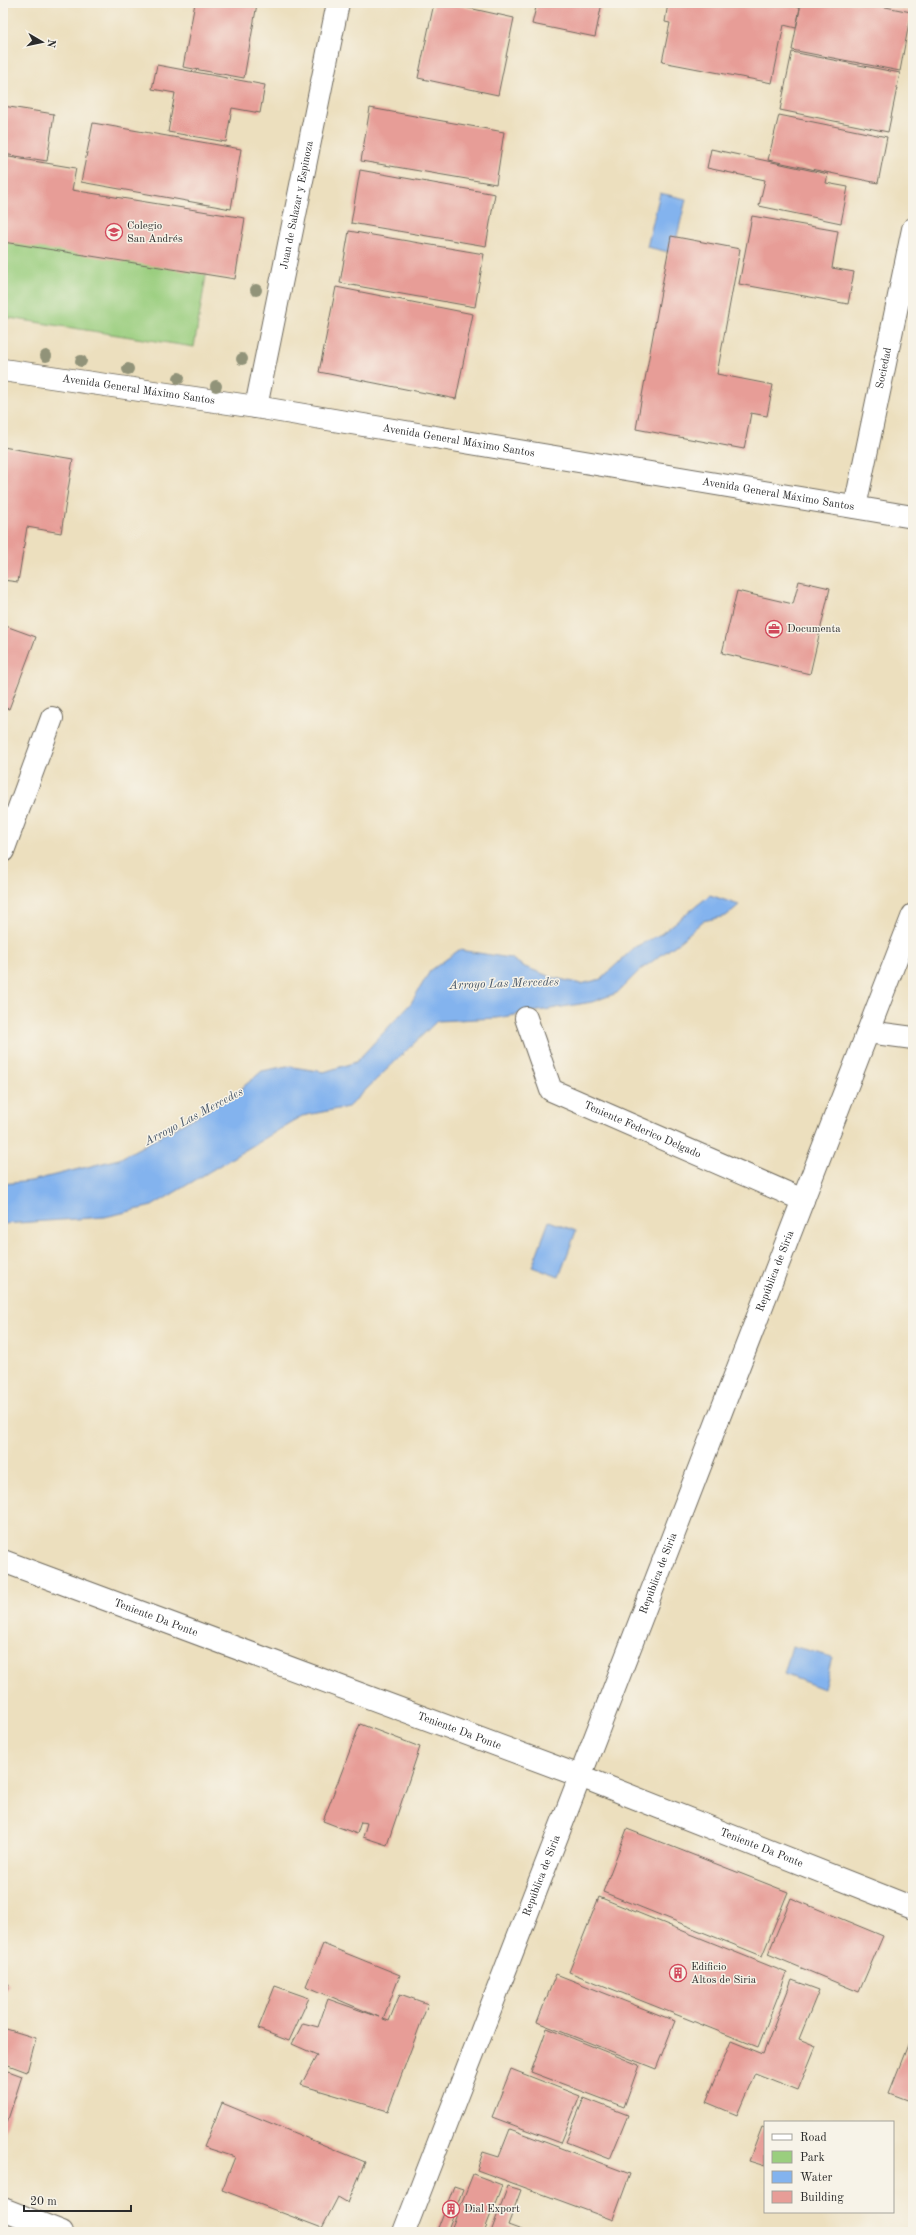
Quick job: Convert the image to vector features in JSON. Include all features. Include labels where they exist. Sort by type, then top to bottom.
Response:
[{"type":"street","name":"Juan de Salazar y Espinoza","points":[[256,407],[338,3]]},
{"type":"street","name":"Sociedad","points":[[855,507],[913,229]]},
{"type":"street","name":"Avenida General Máximo Santos","points":[[3,370],[256,407],[913,517]]},
{"type":"street","points":[[3,851],[52,718]]},
{"type":"street","name":"República de Siria","points":[[404,2232],[913,915]]},
{"type":"street","name":"Teniente Federico Delgado","points":[[526,1018],[551,1090],[803,1200]]},
{"type":"street","points":[[868,1032],[913,1038]]},
{"type":"street","name":"Teniente Da Ponte","points":[[3,1561],[580,1776],[913,1908]]},
{"type":"street","points":[[3,2209],[62,2232]]},
{"type":"green space","points":[[6,239],[207,270],[194,347],[3,317],[3,260]]},
{"type":"water","points":[[660,193],[686,199],[673,253],[647,247]]},
{"type":"water","name":"Arroyo Las Mercedes","points":[[710,895],[739,905],[726,916],[703,921],[677,944],[640,970],[617,993],[592,1002],[497,1018],[437,1021],[348,1107],[302,1116],[152,1206],[105,1217],[3,1224],[3,1184],[31,1181],[119,1159],[230,1098],[262,1071],[287,1066],[324,1072],[356,1062],[411,1003],[430,971],[459,950],[510,958],[525,967],[551,977],[581,984],[601,979],[635,947],[661,934]]},
{"type":"water","points":[[549,1221],[576,1231],[559,1277],[532,1267]]},
{"type":"water","points":[[792,1646],[832,1657],[824,1689],[784,1674]]},
{"type":"building","points":[[195,3],[257,4],[244,78],[183,67]]},
{"type":"building","points":[[434,3],[446,3],[514,18],[498,95],[418,78]]},
{"type":"building","points":[[537,3],[602,3],[595,37],[532,24]]},
{"type":"building","points":[[668,3],[795,3],[794,6],[800,8],[796,28],[784,25],[772,83],[662,62],[670,23],[665,22]]},
{"type":"building","points":[[801,3],[865,3],[911,12],[900,71],[792,50]]},
{"type":"building","points":[[792,52],[900,73],[888,132],[780,110]]},
{"type":"building","points":[[157,65],[265,85],[260,113],[232,108],[226,142],[168,132],[175,93],[152,89]]},
{"type":"building","points":[[3,106],[54,114],[47,161],[3,154]]},
{"type":"building","points":[[370,108],[504,132],[496,184],[361,161]]},
{"type":"building","points":[[779,115],[887,137],[878,183],[768,160]]},
{"type":"building","points":[[93,123],[241,149],[231,209],[81,182]]},
{"type":"building","points":[[711,149],[828,174],[826,183],[848,187],[841,223],[759,206],[765,180],[707,168]]},
{"type":"building","points":[[3,156],[76,168],[72,190],[245,218],[235,279],[3,242]]},
{"type":"building","points":[[360,170],[495,194],[486,246],[351,223]]},
{"type":"building","points":[[752,216],[838,231],[832,268],[854,272],[848,304],[739,284]]},
{"type":"building","points":[[349,231],[484,254],[475,307],[340,283]]},
{"type":"building","points":[[671,236],[740,249],[717,374],[773,385],[767,416],[751,413],[744,449],[636,429]]},
{"type":"building","points":[[336,287],[473,314],[456,399],[319,372]]},
{"type":"building","points":[[3,447],[73,459],[61,533],[27,527],[18,582],[3,580]]},
{"type":"building","name":"Documenta","points":[[799,581],[830,588],[810,674],[722,653],[737,591],[793,604]]},
{"type":"building","points":[[3,625],[36,637],[9,709],[3,707]]},
{"type":"building","points":[[360,1724],[420,1747],[387,1845],[363,1837],[367,1823],[361,1822],[357,1834],[323,1821]]},
{"type":"building","points":[[627,1829],[788,1892],[762,1956],[603,1892]]},
{"type":"building","name":"Edificio Altos de Siria","points":[[599,1897],[787,1973],[758,2047],[569,1972]]},
{"type":"building","points":[[791,1898],[883,1936],[859,1992],[768,1954]]},
{"type":"building","points":[[323,1944],[400,1975],[383,2019],[389,2021],[400,1994],[428,2004],[388,2111],[301,2085],[317,2055],[292,2044],[303,2023],[318,2027],[328,1999],[379,2017],[306,1986]]},
{"type":"building","points":[[556,1974],[675,2021],[656,2069],[537,2022]]},
{"type":"building","points":[[792,1980],[819,1990],[799,2039],[816,2046],[798,2090],[755,2073],[737,2115],[706,2102],[731,2041],[763,2054]]},
{"type":"building","points":[[3,1982],[9,1984],[3,1998]]},
{"type":"building","points":[[275,1986],[309,1998],[289,2041],[258,2029]]},
{"type":"building","points":[[3,2028],[36,2038],[27,2072],[3,2063]]},
{"type":"building","points":[[547,2028],[639,2065],[624,2107],[531,2072]]},
{"type":"building","points":[[913,2032],[913,2102],[889,2093]]},
{"type":"building","points":[[3,2069],[22,2076],[3,2135]]},
{"type":"building","points":[[511,2069],[580,2096],[561,2143],[492,2117]]},
{"type":"building","points":[[584,2098],[628,2115],[610,2159],[566,2142]]},
{"type":"building","points":[[222,2103],[365,2162],[348,2203],[338,2197],[322,2228],[222,2190],[235,2157],[204,2147]]},
{"type":"building","points":[[762,2127],[764,2128],[764,2166],[749,2161]]},
{"type":"building","points":[[510,2129],[630,2174],[613,2220],[477,2170],[483,2152],[499,2157]]},
{"type":"building","points":[[473,2174],[502,2185],[484,2232],[450,2232]]},
{"type":"building","name":"Dial Export","points":[[454,2186],[463,2189],[447,2232],[438,2228]]},
{"type":"building","points":[[508,2186],[521,2190],[508,2225],[527,2232],[491,2232]]},
{"type":"place","name":"Colegio San Andrés","points":[[114,232]]},
{"type":"place","name":"Documenta","points":[[774,629]]},
{"type":"place","name":"Edificio Altos de Siria","points":[[678,1973]]},
{"type":"place","name":"Dial Export","points":[[451,2209]]}]
